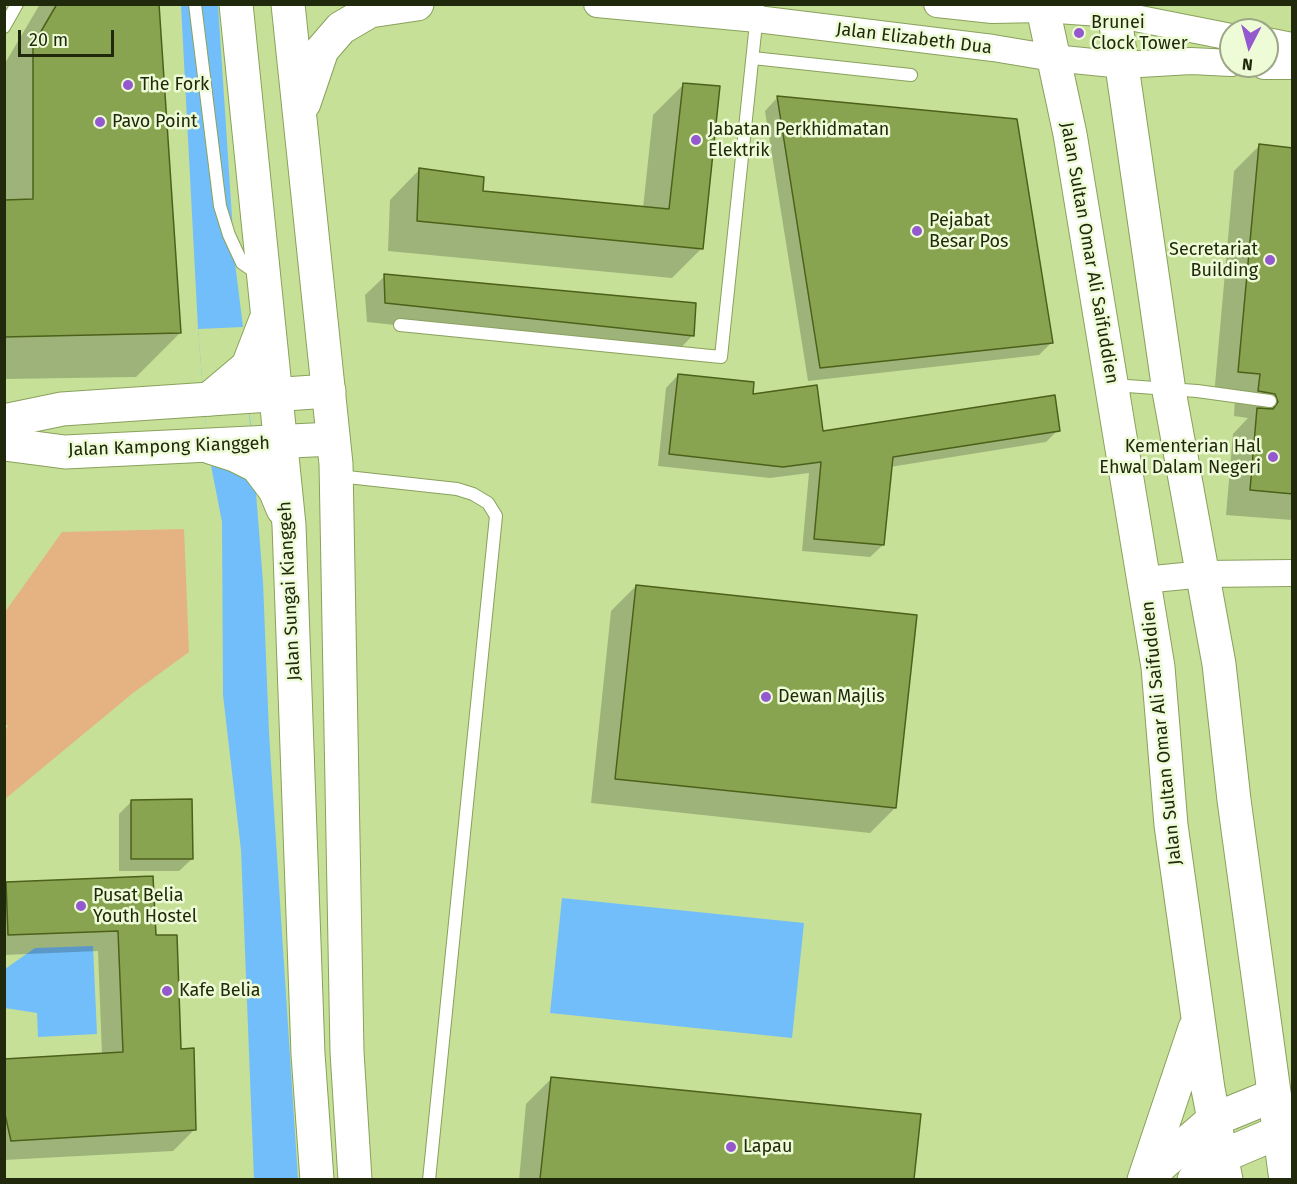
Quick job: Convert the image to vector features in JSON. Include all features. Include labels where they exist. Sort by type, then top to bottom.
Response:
[{"type":"main road","points":[[236,4],[253,271],[268,312],[259,386],[263,450]]},
{"type":"main road","points":[[288,4],[336,476],[347,1052],[355,1179]]},
{"type":"main road","points":[[300,123],[309,82],[322,50],[341,28],[370,11],[417,4]]},
{"type":"main road","name":"Jalan Sultan Omar Ali Saifuddien","points":[[1043,7],[1070,134],[1158,667],[1171,825],[1197,1020],[1223,1168]]},
{"type":"main road","points":[[1114,9],[1169,391],[1219,664],[1235,812],[1286,1179]]},
{"type":"main road","points":[[4,421],[62,409],[209,399],[259,386],[329,391]]},
{"type":"main road","name":"Jalan Kampong Kianggeh","points":[[4,444],[65,452],[210,447],[263,450],[333,439]]},
{"type":"main road","name":"Jalan Sungai Kianggeh","points":[[263,450],[289,525],[308,1054],[317,1179]]},
{"type":"main road","points":[[1144,1179],[1197,1020]]},
{"type":"main road","points":[[1150,1179],[1168,1158],[1213,1120],[1274,1095]]},
{"type":"main road","points":[[1194,1179],[1223,1168],[1279,1132]]},
{"type":"street","name":"Jalan Elizabeth Dua","points":[[597,4],[757,12],[1053,58],[1123,65],[1191,61],[1219,62]]},
{"type":"street","name":"Jalan Elizabeth Dua","points":[[937,4],[992,10],[1043,7],[1114,9],[1219,34]]},
{"type":"street","points":[[1144,580],[1204,574],[1293,573]]},
{"type":"lane","points":[[4,27],[16,4]]},
{"type":"lane","points":[[195,4],[220,206],[229,235],[253,271]]},
{"type":"lane","points":[[400,325],[721,357],[757,12]]},
{"type":"lane","points":[[753,58],[911,75]]},
{"type":"lane","points":[[1111,385],[1169,391],[1197,391],[1270,401]]},
{"type":"lane","points":[[336,476],[457,489],[473,494],[488,503],[496,516],[429,1179]]},
{"type":"shaded area","points":[[184,529],[189,652],[133,693],[5,799],[4,732],[8,726],[4,723],[5,612],[62,532]]},
{"type":"water","points":[[181,5],[218,5],[235,263],[243,327],[263,582],[269,733],[298,1179],[254,1179],[241,850],[223,695],[222,522],[208,450],[198,329]]},
{"type":"water","points":[[562,898],[804,923],[792,1038],[550,1013]]},
{"type":"water","points":[[93,946],[97,1034],[38,1037],[37,1013],[5,1008],[5,969],[35,948]]},
{"type":"pier","points":[[243,327],[252,452],[208,450],[198,329]]},
{"type":"building","name":"Pavo Point","points":[[57,4],[159,4],[181,333],[4,337],[4,200],[33,199],[33,45]]},
{"type":"building","name":"Jabatan Perkhidmatan Elektrik","points":[[683,83],[720,86],[703,249],[417,221],[419,168],[484,177],[483,191],[669,209]]},
{"type":"building","name":"Pejabat Besar Pos","points":[[777,96],[1017,119],[1053,343],[820,368]]},
{"type":"building","name":"Secretariat Building","points":[[1259,144],[1293,148],[1293,494],[1250,490],[1257,408],[1273,409],[1278,402],[1275,394],[1258,391],[1260,374],[1238,372]]},
{"type":"building","points":[[384,274],[696,303],[694,336],[385,303]]},
{"type":"building","points":[[678,374],[754,382],[753,394],[817,385],[823,431],[1055,395],[1060,431],[893,457],[884,545],[814,539],[821,462],[783,467],[669,454]]},
{"type":"building","name":"Dewan Majlis","points":[[636,585],[917,615],[896,808],[615,779]]},
{"type":"building","points":[[192,799],[193,859],[131,859],[131,800]]},
{"type":"building","points":[[153,876],[156,935],[177,935],[181,1049],[194,1048],[196,1130],[11,1141],[4,1110],[4,1059],[123,1052],[118,931],[8,935],[6,882]]},
{"type":"building","name":"Lapau","points":[[551,1077],[921,1114],[914,1179],[540,1179]]},
{"type":"place","name":"Brunei Clock Tower","points":[[1079,33]]},
{"type":"place","name":"The Fork","points":[[128,85]]},
{"type":"place","name":"Pavo Point","points":[[100,122]]},
{"type":"place","name":"Jabatan Perkhidmatan Elektrik","points":[[696,140]]},
{"type":"place","name":"Pejabat Besar Pos","points":[[917,231]]},
{"type":"place","name":"Secretariat Building","points":[[1270,260]]},
{"type":"place","name":"Kementerian Hal Ehwal Dalam Negeri","points":[[1273,457]]},
{"type":"place","name":"Dewan Majlis","points":[[766,697]]},
{"type":"place","name":"Pusat Belia Youth Hostel","points":[[81,906]]},
{"type":"place","name":"Kafe Belia","points":[[167,991]]},
{"type":"place","name":"Lapau","points":[[731,1147]]}]
